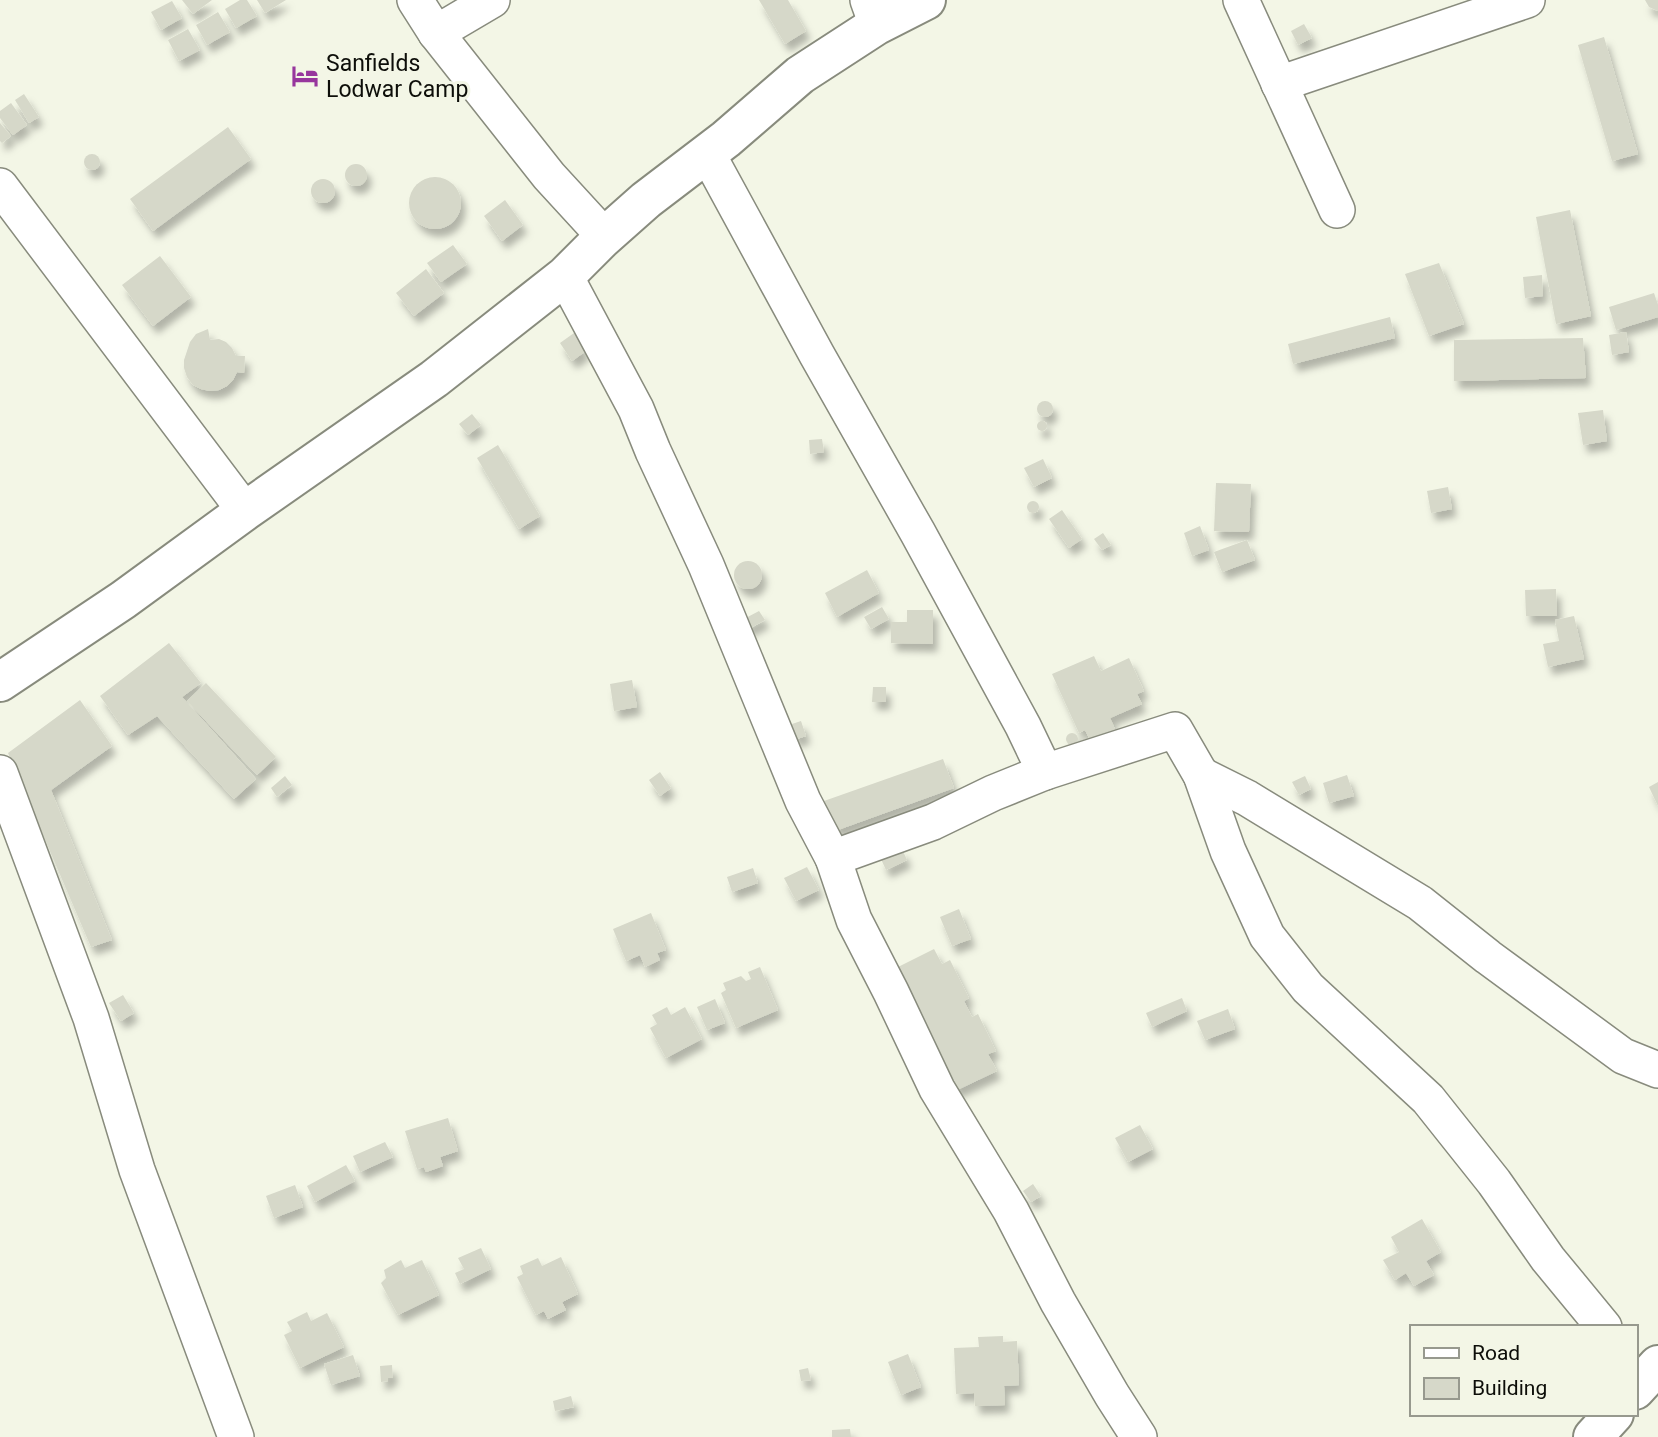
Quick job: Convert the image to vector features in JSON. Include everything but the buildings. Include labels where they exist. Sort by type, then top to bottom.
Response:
[{"type":"street","points":[[415,0],[436,33],[549,176],[605,237]]},
{"type":"street","points":[[436,33],[492,0]]},
{"type":"street","points":[[0,682],[123,600],[434,379],[565,276],[646,200],[726,139],[873,12],[926,0]]},
{"type":"street","points":[[1241,0],[1337,210]]},
{"type":"street","points":[[1279,84],[1527,0]]},
{"type":"street","points":[[707,153],[918,533],[1023,726],[1045,772]]},
{"type":"street","points":[[0,186],[245,511]]},
{"type":"street","points":[[565,276],[636,409],[706,565],[803,801],[833,858],[854,920],[937,1089],[1010,1211],[1058,1302],[1139,1437]]},
{"type":"street","points":[[833,858],[933,821],[1045,772],[1175,730],[1201,775],[1228,851],[1267,936],[1308,988],[1428,1099],[1494,1182],[1548,1259],[1602,1325]]},
{"type":"street","points":[[0,773],[91,1018],[137,1170],[236,1437]]},
{"type":"street","points":[[1201,775],[1247,799],[1420,903],[1488,957],[1623,1056],[1658,1070]]},
{"type":"street","points":[[1592,1437],[1612,1416]]},
{"type":"place","name":"Sanfields Lodwar Camp","points":[[305,76]]}]
